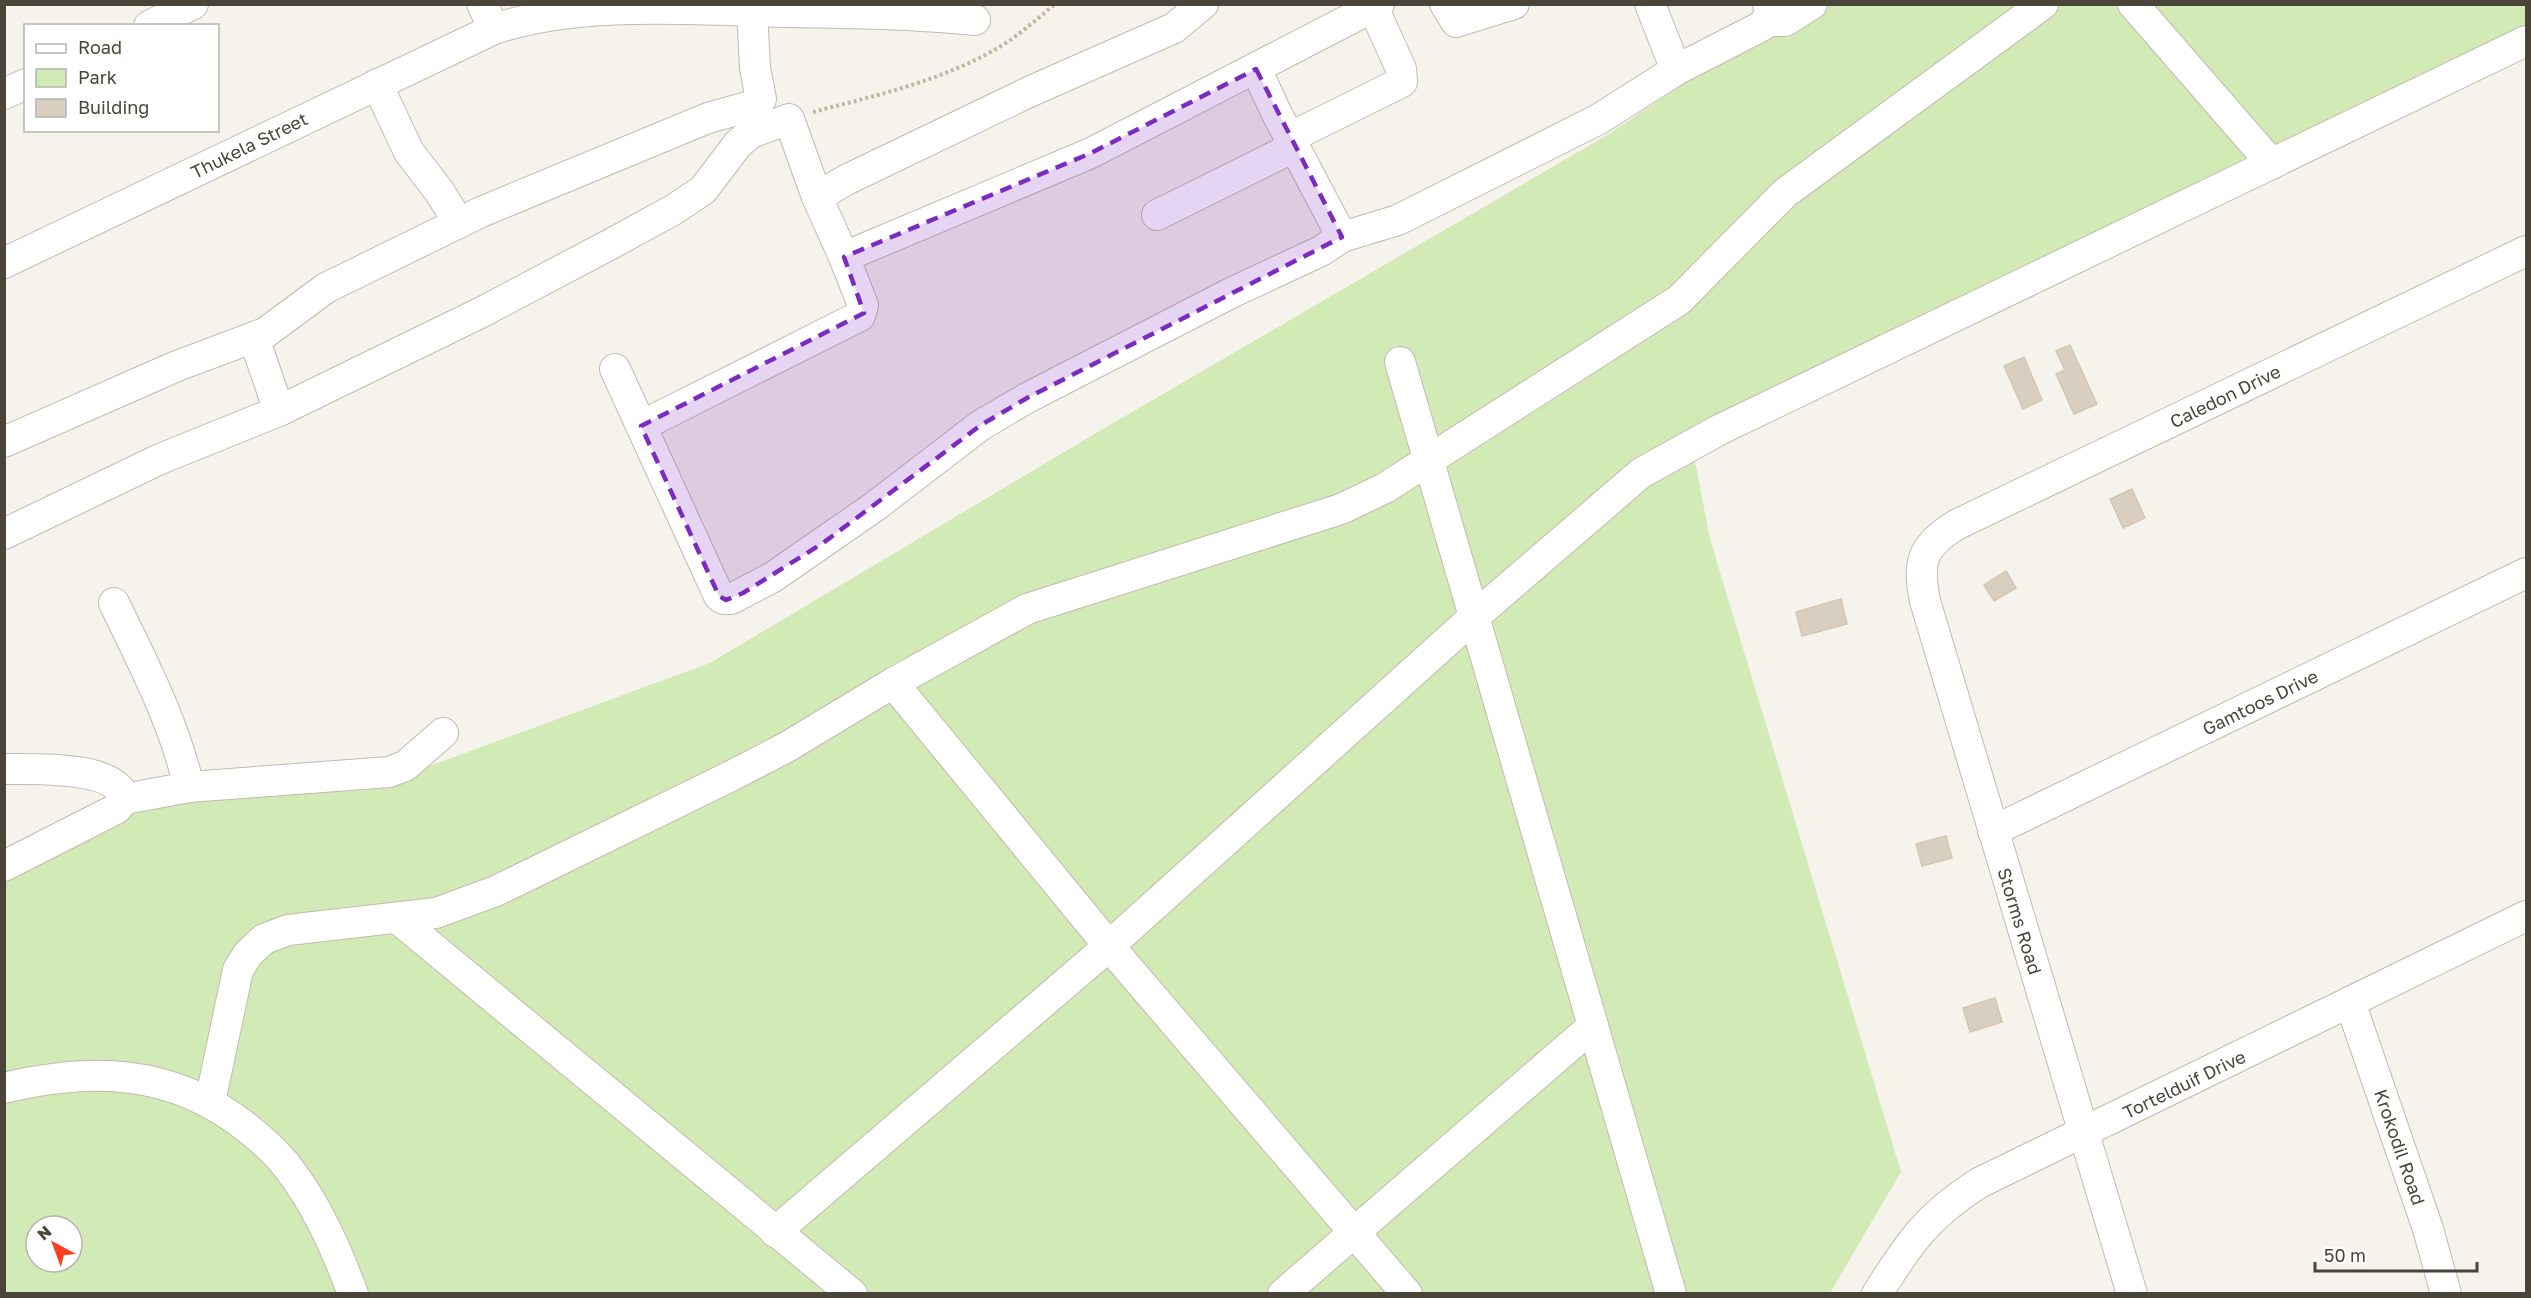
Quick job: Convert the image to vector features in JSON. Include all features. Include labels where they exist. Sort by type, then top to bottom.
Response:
[{"type":"street","points":[[153,24],[193,4]]},
{"type":"street","points":[[817,197],[846,180],[1029,92],[1174,28],[1203,4]]},
{"type":"street","points":[[1445,4],[1456,21],[1514,4]]},
{"type":"street","points":[[1650,4],[1676,70]]},
{"type":"street","points":[[615,369],[719,596],[723,599],[732,598],[773,577],[824,543],[956,444],[1027,398],[1223,297],[1321,251],[1342,237],[1384,225],[1414,213],[1599,119],[1676,70],[1741,38],[1768,13],[1785,21],[1812,4]]},
{"type":"street","points":[[210,1102],[238,970],[248,954],[264,939],[288,930],[319,925],[398,919],[436,913],[506,886],[731,776],[1027,609],[1341,508],[1385,488],[1679,300],[1785,193],[2043,4]]},
{"type":"street","points":[[2133,4],[2272,164]]},
{"type":"street","points":[[844,256],[1091,153],[1376,6],[1401,69],[1402,82],[1157,215]]},
{"type":"street","points":[[4,441],[177,366],[275,328],[326,288],[459,223],[708,118],[760,102],[737,8]]},
{"type":"street","name":"Thukela Street","points":[[4,263],[377,84],[488,17],[737,8],[853,12],[975,20]]},
{"type":"street","points":[[775,1232],[1109,946],[1474,617],[1641,473],[1678,450],[2526,40]]},
{"type":"street","points":[[1256,69],[1342,237]]},
{"type":"street","points":[[377,84],[413,160],[439,191],[459,223]]},
{"type":"street","points":[[4,94],[24,85]]},
{"type":"street","points":[[4,534],[160,459],[279,411],[482,312],[673,210],[703,190],[738,144],[751,133],[789,119],[817,197],[863,305],[860,316],[641,426]]},
{"type":"street","name":"Caledon Drive","points":[[1928,547],[1956,525],[2526,251]]},
{"type":"street","points":[[254,338],[279,411]]},
{"type":"street","points":[[1400,362],[1671,1293]]},
{"type":"street","name":"Storms Road","points":[[1928,547],[1921,562],[1920,580],[1925,601],[2132,1293]]},
{"type":"street","name":"Gamtoos Drive","points":[[1993,831],[2526,573]]},
{"type":"street","points":[[114,603],[153,682],[182,755],[189,787]]},
{"type":"street","points":[[893,683],[1109,946],[1407,1293]]},
{"type":"street","points":[[4,866],[116,809],[125,799],[189,787],[389,772],[405,766],[444,733]]},
{"type":"street","points":[[4,769],[52,770],[99,777],[114,784],[125,799]]},
{"type":"street","name":"Tortelduif Drive","points":[[1877,1293],[1919,1230],[1949,1203],[1979,1183],[2084,1134],[2526,916]]},
{"type":"street","points":[[398,919],[775,1232],[852,1293]]},
{"type":"street","name":"Krokodil Road","points":[[2350,1002],[2428,1229],[2446,1293]]},
{"type":"street","points":[[1283,1293],[1593,1026]]},
{"type":"street","points":[[4,1088],[45,1078],[86,1075],[125,1077],[157,1082],[210,1102],[258,1137],[284,1163],[321,1219],[353,1293]]},
{"type":"path","points":[[789,119],[907,85],[975,60],[998,48],[1055,4]]},
{"type":"highlighted area","points":[[1256,69],[1342,237],[1027,398],[981,425],[823,543],[743,593],[726,600],[719,596],[641,426],[864,313],[844,257],[1091,153]]},
{"type":"green space","points":[[1801,5],[2526,5],[2526,41],[1693,451],[1710,539],[1901,1172],[1830,1293],[5,1294],[5,873],[181,777],[405,775],[710,663],[1091,436],[1609,134]]},
{"type":"building","points":[[2070,345],[2097,404],[2074,414],[2056,374],[2065,370],[2056,351]]},
{"type":"building","points":[[2024,357],[2042,400],[2023,409],[2004,366]]},
{"type":"building","points":[[2132,489],[2145,518],[2123,528],[2110,499]]},
{"type":"building","points":[[2006,571],[2016,588],[1994,601],[1984,585]]},
{"type":"building","points":[[1841,599],[1847,624],[1802,636],[1796,612]]},
{"type":"building","points":[[1946,836],[1952,858],[1922,866],[1916,844]]},
{"type":"building","points":[[1995,998],[2002,1022],[1970,1032],[1963,1008]]}]
